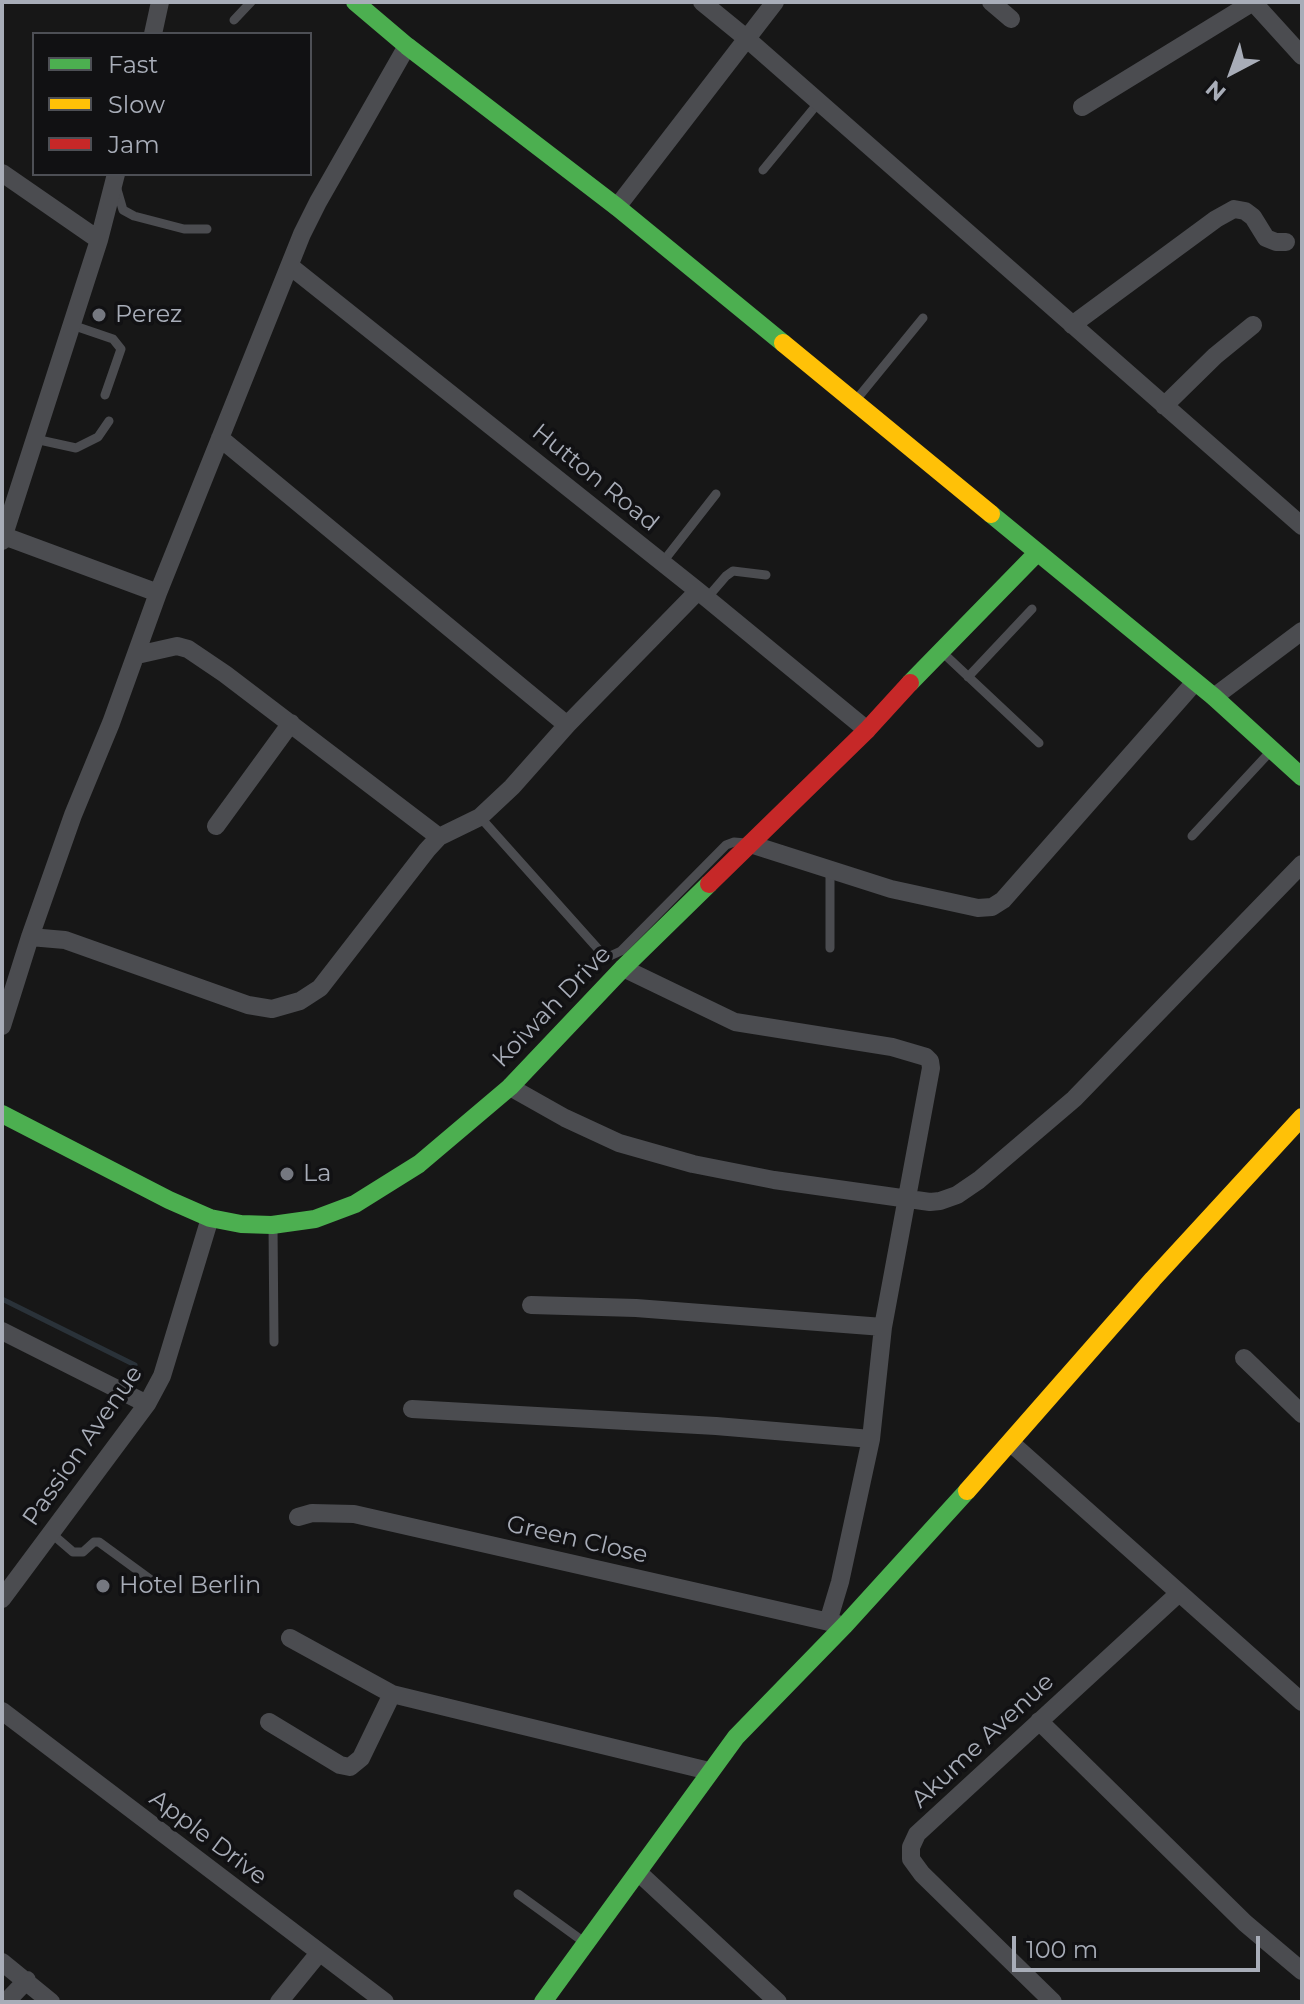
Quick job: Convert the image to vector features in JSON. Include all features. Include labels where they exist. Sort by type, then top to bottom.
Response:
[{"type":"street","points":[[153,32],[160,2]]},
{"type":"street","points":[[355,2],[407,46],[617,207],[1214,697],[1302,777]]},
{"type":"street","points":[[702,2],[1302,526]]},
{"type":"street","points":[[617,207],[775,2]]},
{"type":"street","points":[[991,2],[1011,19]]},
{"type":"street","points":[[1082,107],[1253,2],[1302,56]]},
{"type":"street","points":[[2,1026],[73,815],[137,655],[158,593],[290,266],[318,202],[407,46]]},
{"type":"street","points":[[2,173],[99,240]]},
{"type":"street","points":[[116,177],[99,240],[3,538],[158,593]]},
{"type":"street","points":[[1072,325],[1234,209],[1245,211],[1253,217],[1266,238],[1286,242]]},
{"type":"street","name":"Hutton Road","points":[[290,266],[867,730]]},
{"type":"street","points":[[1164,406],[1215,356],[1253,325]]},
{"type":"street","points":[[220,438],[567,725]]},
{"type":"street","name":"Koiwah Drive","points":[[2,1114],[210,1218],[241,1224],[272,1225],[315,1219],[355,1204],[419,1164],[510,1087],[689,893],[750,844],[867,730],[939,650],[1036,554]]},
{"type":"street","points":[[30,937],[65,940],[248,1005],[272,1009],[300,1001],[320,988],[410,868],[439,837],[480,817],[512,787],[567,725],[702,595]]},
{"type":"street","points":[[1214,697],[1302,631]]},
{"type":"street","points":[[137,655],[177,646],[188,649],[291,723],[439,837]]},
{"type":"street","points":[[750,844],[891,889],[978,908],[997,904],[1195,682]]},
{"type":"street","points":[[216,826],[291,723]]},
{"type":"street","points":[[510,1087],[565,1118],[619,1143],[678,1160],[774,1180],[940,1201],[957,1195],[979,1180],[1074,1099],[1302,864]]},
{"type":"street","points":[[623,968],[735,1022],[892,1047],[926,1057],[931,1068],[883,1327],[871,1439],[840,1582],[836,1623]]},
{"type":"street","points":[[543,2002],[639,1873],[709,1771],[749,1723],[836,1623],[1011,1443],[1153,1279],[1302,1117]]},
{"type":"street","name":"Passion Avenue","points":[[2,1599],[147,1404],[167,1364],[210,1218]]},
{"type":"street","points":[[531,1305],[636,1308],[883,1327]]},
{"type":"street","points":[[2,1331],[147,1404]]},
{"type":"street","points":[[1244,1358],[1302,1414]]},
{"type":"street","points":[[412,1409],[716,1426],[871,1439]]},
{"type":"street","points":[[1011,1443],[1302,1702]]},
{"type":"street","name":"Green Close","points":[[298,1517],[320,1513],[354,1514],[836,1623]]},
{"type":"street","name":"Akume Avenue","points":[[1053,2002],[922,1874],[911,1859],[911,1847],[917,1834],[1178,1594]]},
{"type":"street","points":[[290,1638],[392,1694],[709,1771]]},
{"type":"street","points":[[269,1722],[340,1765],[350,1767],[361,1758],[392,1694]]},
{"type":"street","name":"Apple Drive","points":[[2,1711],[385,2002]]},
{"type":"street","points":[[1039,1721],[1235,1914],[1302,1971]]},
{"type":"street","points":[[639,1873],[778,2002]]},
{"type":"street","points":[[279,2002],[319,1953]]},
{"type":"street","points":[[2,1962],[51,2002]]},
{"type":"street","points":[[6,2002],[27,1980]]},
{"type":"lane","points":[[234,20],[251,2]]},
{"type":"lane","points":[[763,170],[819,102]]},
{"type":"lane","points":[[116,177],[123,210],[134,216],[184,229],[207,229]]},
{"type":"lane","points":[[854,403],[923,318]]},
{"type":"lane","points":[[72,325],[113,339],[121,349],[105,395]]},
{"type":"lane","points":[[35,439],[76,448],[98,437],[109,421]]},
{"type":"lane","points":[[662,563],[716,494]]},
{"type":"lane","points":[[702,595],[733,571],[766,575]]},
{"type":"lane","points":[[968,677],[1032,609]]},
{"type":"lane","points":[[939,650],[1039,743]]},
{"type":"lane","points":[[1192,836],[1271,750]]},
{"type":"lane","points":[[480,817],[599,950],[610,956],[621,951],[689,893]]},
{"type":"lane","points":[[830,871],[830,948]]},
{"type":"lane","points":[[272,1225],[274,1342]]},
{"type":"lane","points":[[51,1533],[73,1552],[83,1552],[94,1542],[99,1542],[162,1588]]},
{"type":"lane","points":[[518,1894],[586,1944]]},
{"type":"waterway","points":[[2,1299],[135,1365]]},
{"type":"traffic: fast","points":[[355,2],[407,46],[617,207],[783,343]]},
{"type":"traffic: fast","points":[[991,514],[1214,697],[1302,777]]},
{"type":"traffic: fast","points":[[910,683],[1036,554]]},
{"type":"traffic: fast","points":[[2,1114],[210,1218],[241,1224],[272,1225],[315,1219],[355,1204],[419,1164],[510,1087],[623,968],[709,884]]},
{"type":"traffic: fast","points":[[543,2002],[736,1737],[845,1625],[967,1491]]},
{"type":"traffic: slow","points":[[783,343],[991,514]]},
{"type":"traffic: slow","points":[[967,1491],[1153,1279],[1302,1117]]},
{"type":"traffic: jam","points":[[709,884],[867,730],[910,683]]},
{"type":"place","name":"Perez","points":[[99,315]]},
{"type":"place","name":"La","points":[[287,1174]]},
{"type":"place","name":"Hotel Berlin","points":[[103,1586]]}]
